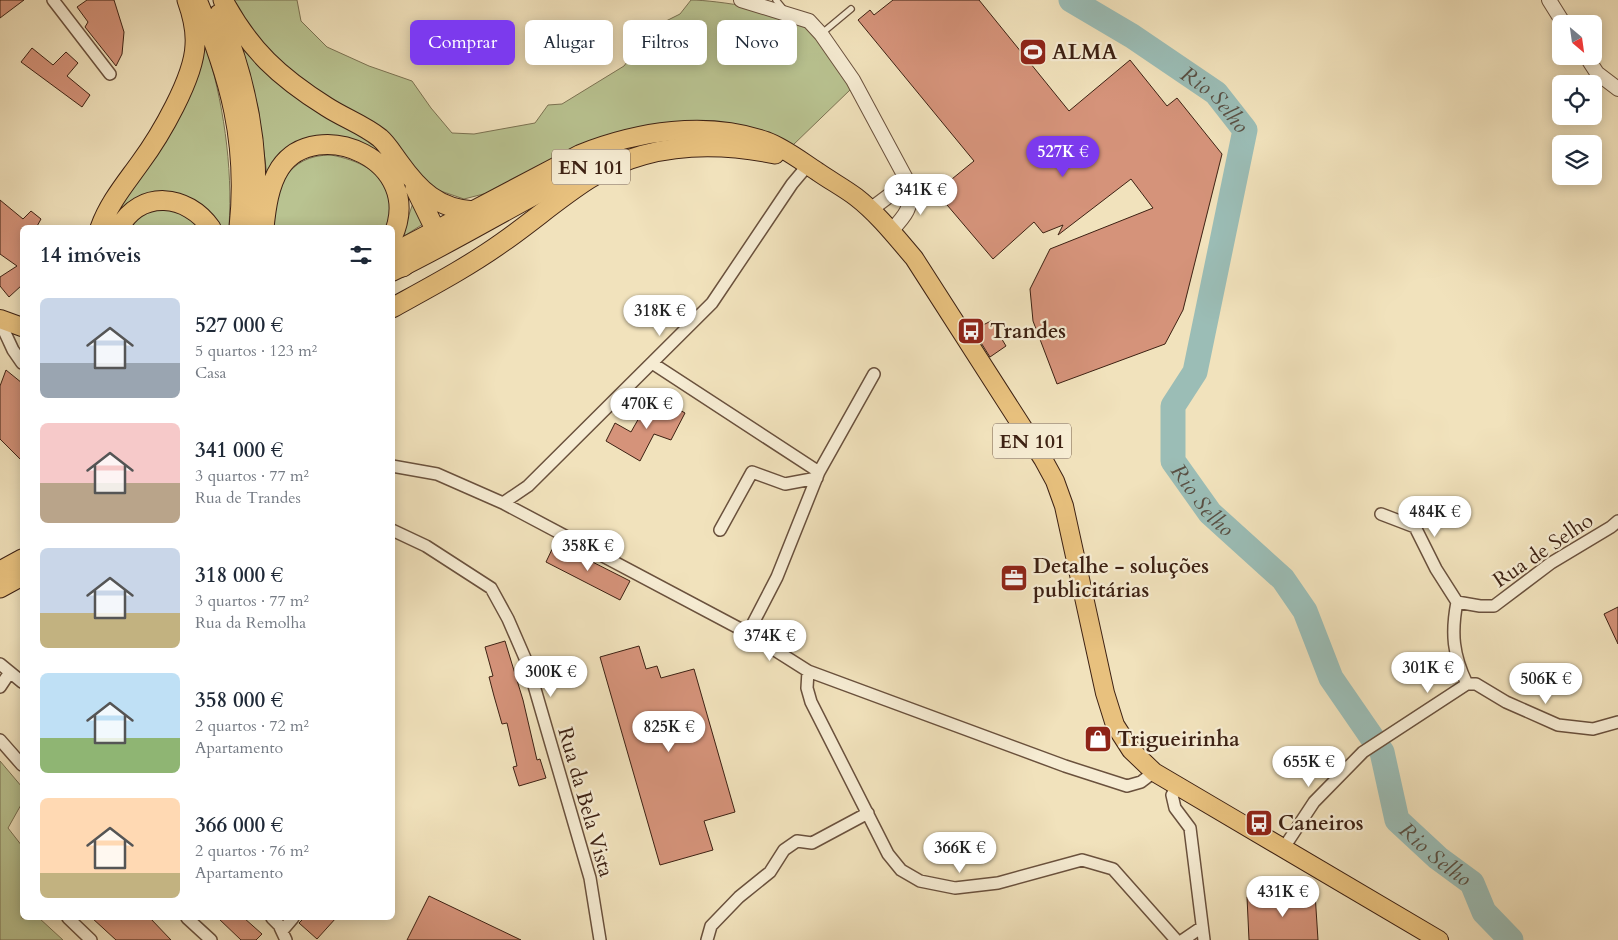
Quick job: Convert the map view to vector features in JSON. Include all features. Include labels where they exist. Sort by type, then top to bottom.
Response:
[{"type":"highway","points":[[101,225],[114,199],[151,147],[177,100],[192,65],[196,44],[187,0]]},
{"type":"highway","points":[[197,0],[224,68],[235,114],[241,165],[239,225]]},
{"type":"highway","points":[[213,0],[235,55],[250,116],[256,162],[254,225]]},
{"type":"highway","points":[[223,0],[248,42],[270,66],[310,96],[370,130],[382,140],[426,195],[446,206],[474,211]]},
{"type":"highway","points":[[395,306],[478,260],[590,178],[627,161],[663,150],[702,146],[744,148],[775,154]]},
{"type":"highway","points":[[265,225],[270,193],[275,178],[288,158],[310,147],[340,147],[365,154],[385,169],[392,177],[400,202],[398,224],[395,231]]},
{"type":"highway","points":[[396,264],[412,258],[431,246],[434,241],[434,231],[427,211],[403,168]]},
{"type":"highway","points":[[121,225],[133,211],[147,203],[165,201],[180,202],[195,210],[208,225]]},
{"type":"highway","points":[[0,571],[20,560]]},
{"type":"highway","points":[[0,588],[20,577]]},
{"type":"main road","name":"EN 101","points":[[434,231],[580,154],[604,145],[655,133],[701,129],[738,133],[782,149],[857,198],[891,231],[914,258],[1038,451],[1055,481],[1064,506],[1105,693],[1115,725],[1131,750],[1154,772],[1434,938]]},
{"type":"main road","name":"EN 101","points":[[396,264],[452,243],[577,174],[643,146],[670,141],[719,139],[749,145],[808,165]]},
{"type":"main road","points":[[0,320],[20,318]]},
{"type":"main road","points":[[0,320],[20,326]]},
{"type":"street","points":[[53,0],[110,74]]},
{"type":"street","points":[[741,0],[809,21],[821,34],[853,80],[910,186],[911,202],[904,218],[891,231]]},
{"type":"street","points":[[1549,0],[1558,15]]},
{"type":"street","points":[[1592,65],[1597,73],[1618,89]]},
{"type":"street","points":[[503,503],[528,486],[712,303],[792,184],[808,165]]},
{"type":"street","points":[[870,210],[890,195],[910,186]]},
{"type":"street","points":[[0,320],[13,350],[20,360]]},
{"type":"street","points":[[652,363],[818,475]]},
{"type":"street","points":[[748,633],[776,577],[818,475],[874,374]]},
{"type":"street","points":[[395,467],[437,474],[503,503],[748,633],[808,670],[1066,766],[1127,786],[1141,782],[1154,772]]},
{"type":"street","points":[[720,530],[752,472],[785,484],[818,475]]},
{"type":"street","points":[[1381,514],[1415,527],[1436,569],[1457,602],[1452,627],[1459,667],[1472,684],[1506,702],[1558,725],[1593,729],[1618,722]]},
{"type":"street","name":"Rua de Selho","points":[[1457,602],[1480,606],[1494,606],[1551,563],[1618,521]]},
{"type":"street","name":"Rua da Bela Vista","points":[[395,531],[426,546],[491,588],[508,619],[528,665],[590,878],[600,940]]},
{"type":"street","points":[[0,664],[20,680]]},
{"type":"street","points":[[808,670],[807,688],[811,702],[888,854],[900,870],[920,881],[955,888],[976,887],[1082,860],[1113,869],[1176,940]]},
{"type":"street","points":[[0,687],[10,672]]},
{"type":"street","points":[[1283,849],[1314,802],[1363,752],[1472,684]]},
{"type":"street","points":[[0,740],[20,763]]},
{"type":"street","points":[[1178,785],[1172,795],[1175,808],[1190,828],[1204,940]]},
{"type":"street","points":[[707,940],[712,926],[739,897],[770,872],[784,850],[797,841],[812,843],[868,814]]},
{"type":"street","points":[[70,920],[91,940]]},
{"type":"street","points":[[189,920],[211,940]]},
{"type":"street","points":[[273,920],[284,936],[292,920]]},
{"type":"street","points":[[1184,940],[1202,927]]},
{"type":"lane","points":[[776,0],[788,14]]},
{"type":"lane","points":[[821,34],[851,9]]},
{"type":"green space","points":[[230,0],[297,0],[301,21],[327,47],[369,66],[412,81],[452,133],[474,134],[535,123],[548,105],[562,104],[625,65],[707,65],[707,20],[668,20],[680,14],[691,0],[751,7],[795,20],[717,20],[717,65],[797,65],[797,21],[807,26],[820,40],[832,56],[851,89],[792,146],[688,122],[499,190],[464,199],[429,187],[338,104],[283,66],[253,37]]},
{"type":"green space","points":[[205,42],[222,110],[228,157],[229,225],[219,225],[205,210],[187,197],[166,192],[155,193],[139,199],[112,221],[201,58]]},
{"type":"green space","points":[[242,47],[372,140],[393,167],[345,138],[267,175],[258,108]]},
{"type":"green space","points":[[331,155],[350,160],[376,174],[387,190],[391,203],[390,225],[270,225],[275,200],[286,176],[304,161],[316,156]]},
{"type":"green space","points":[[413,203],[423,224],[401,238]]},
{"type":"green space","points":[[155,210],[179,210],[196,225],[130,225],[143,214]]},
{"type":"green space","points":[[0,761],[20,785],[20,807],[8,828],[20,843],[20,920],[41,920],[63,940],[0,940]]},
{"type":"building","points":[[0,0],[24,0],[0,18]]},
{"type":"building","points":[[87,0],[114,0],[124,32],[122,54],[116,66],[85,27],[88,22],[77,7]]},
{"type":"building","points":[[893,0],[979,0],[1069,111],[1130,60],[1167,106],[1177,98],[1222,154],[1183,310],[1165,344],[1057,384],[1033,321],[1030,289],[1050,249],[1153,208],[1131,179],[1058,235],[1063,225],[1043,233],[1034,222],[993,259],[936,192],[974,161],[858,20],[870,10],[874,15]]},
{"type":"building","points":[[32,48],[53,65],[66,52],[78,63],[67,76],[90,95],[82,107],[21,62]]},
{"type":"building","points":[[0,200],[23,219],[31,211],[41,219],[38,225],[20,225],[20,287],[9,297],[0,286],[0,277],[17,266],[0,254]]},
{"type":"building","points":[[991,321],[1006,346],[990,357],[973,330]]},
{"type":"building","points":[[6,370],[20,381],[20,459],[0,439],[0,386]]},
{"type":"building","points":[[648,402],[662,410],[666,402],[685,413],[671,440],[654,434],[640,461],[606,441],[615,423],[631,432]]},
{"type":"building","points":[[555,543],[630,581],[620,600],[546,562]]},
{"type":"building","points":[[1618,607],[1618,644],[1604,614]]},
{"type":"building","points":[[505,641],[523,700],[537,760],[540,759],[546,778],[519,786],[513,767],[517,766],[507,723],[502,724],[489,677],[493,676],[485,647]]},
{"type":"building","points":[[639,646],[646,669],[657,666],[661,678],[694,669],[735,812],[704,821],[713,850],[660,865],[600,657]]},
{"type":"building","points":[[1315,893],[1318,940],[1249,940],[1247,897]]},
{"type":"building","points":[[429,896],[521,940],[407,940]]},
{"type":"building","points":[[94,920],[152,920],[171,940],[116,940]]},
{"type":"building","points":[[220,920],[246,920],[262,934],[256,940],[241,940]]},
{"type":"building","points":[[302,920],[334,920],[317,939],[299,923]]},
{"type":"waterway","name":"Rio Selho","points":[[1071,0],[1132,36],[1216,93],[1245,130],[1195,372],[1173,406],[1173,461],[1210,513],[1283,579],[1305,611],[1331,678],[1382,752],[1397,820],[1438,858],[1472,883],[1484,912],[1511,940]]},
{"type":"place","name":"ALMA","points":[[1033,52]]},
{"type":"place","name":"Trandes","points":[[971,331]]},
{"type":"place","name":"Detalhe - soluções publicitárias","points":[[1014,578]]},
{"type":"place","name":"Trigueirinha","points":[[1098,739]]},
{"type":"place","name":"Caneiros","points":[[1259,823]]}]
